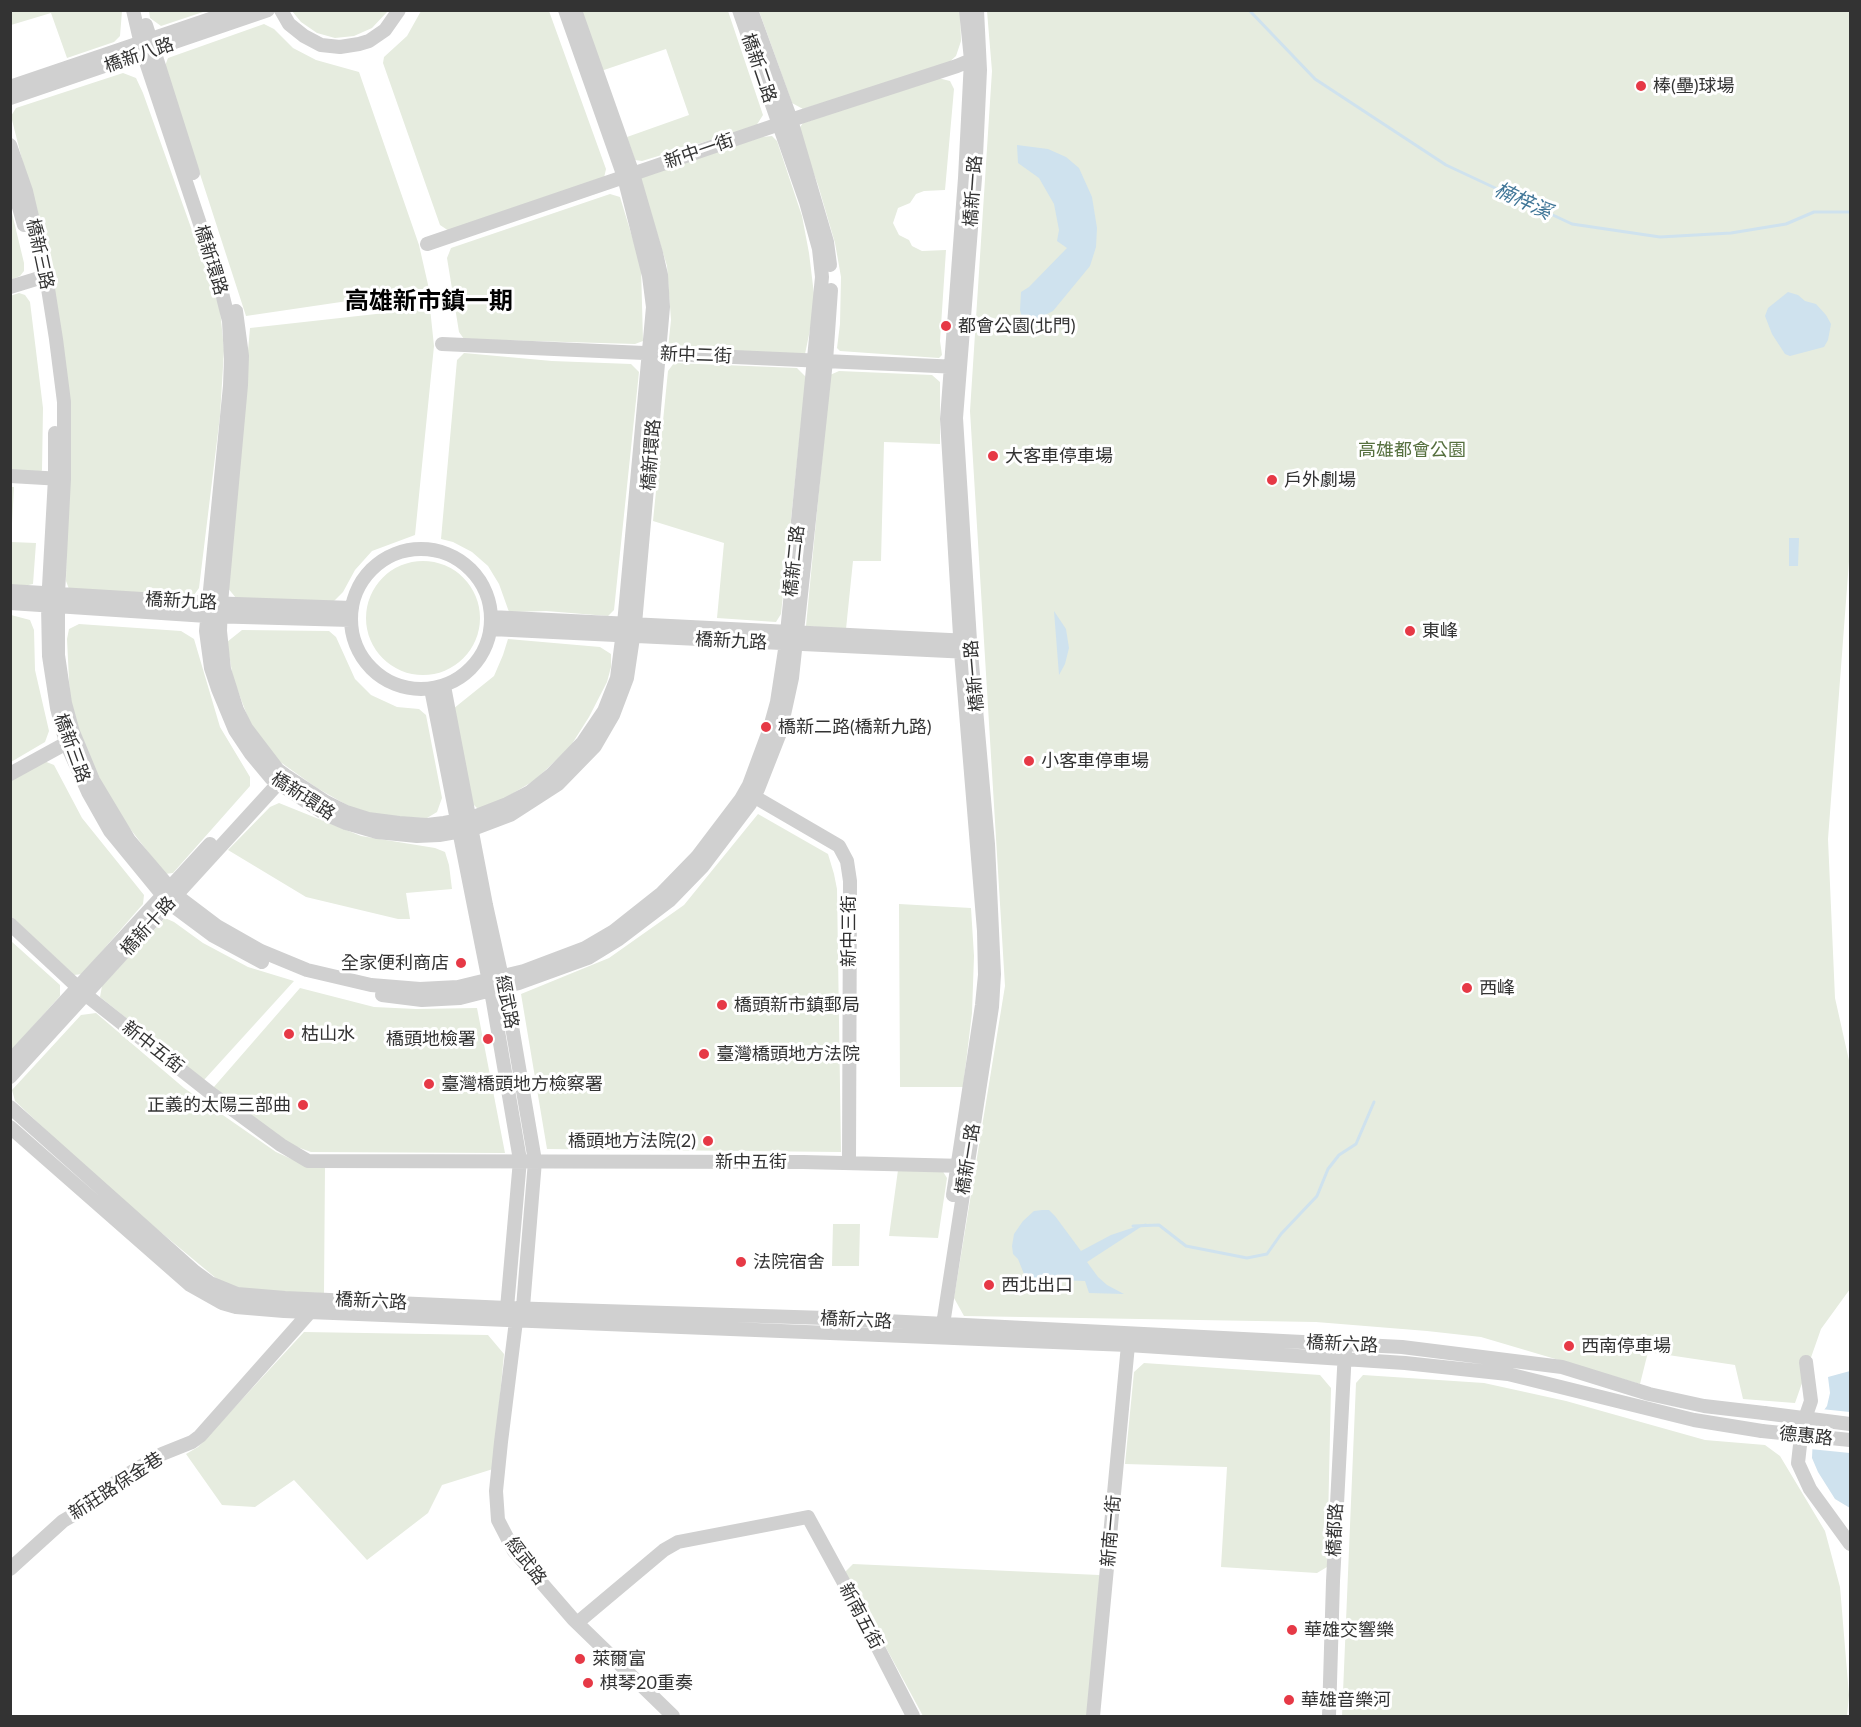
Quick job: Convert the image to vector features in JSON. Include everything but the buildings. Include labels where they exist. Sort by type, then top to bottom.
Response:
[{"type":"street","name":"橋新環路","points":[[133,10],[227,279],[239,327],[242,356],[241,385],[214,609],[224,669],[237,710],[278,777],[325,814],[377,832],[439,835],[465,825],[510,815],[558,784],[595,746],[621,697],[627,678],[629,630],[655,353],[663,307],[661,275],[575,10]]},
{"type":"street","name":"橋新環路","points":[[142,10],[146,47]]},
{"type":"street","name":"橋新八路","points":[[10,98],[237,10]]},
{"type":"street","name":"橋新八路","points":[[10,87],[268,10]]},
{"type":"street","points":[[281,10],[289,24],[304,36],[321,45],[340,47],[369,41],[385,30],[399,10]]},
{"type":"street","name":"橋新環路","points":[[565,10],[628,175]]},
{"type":"street","name":"橋新二路","points":[[739,10],[785,122]]},
{"type":"street","name":"橋新二路","points":[[490,985],[588,958],[669,901],[703,866],[750,794],[777,702],[792,638],[820,361],[822,284],[819,249],[785,122],[751,10]]},
{"type":"street","name":"橋新一路","points":[[966,10],[976,58]]},
{"type":"street","name":"橋新一路","points":[[937,1332],[962,1166],[992,1007],[994,974],[988,844],[965,647],[947,419],[955,367],[970,178],[977,10]]},
{"type":"street","name":"新中一街","points":[[427,244],[976,58]]},
{"type":"street","name":"橋新三路","points":[[10,145],[26,191],[41,277],[55,403],[59,479],[49,656],[57,708],[88,792],[110,831],[170,895],[261,951],[307,970],[371,985],[420,989],[490,985]]},
{"type":"street","name":"橋新三路","points":[[10,175],[41,277]]},
{"type":"street","points":[[10,287],[41,277]]},
{"type":"street","name":"新中二街","points":[[442,344],[955,367]]},
{"type":"street","points":[[10,476],[59,479]]},
{"type":"street","points":[[421,548],[448,553],[462,561],[474,572],[486,593],[491,623],[487,644],[470,669],[458,679],[437,687],[414,689],[382,678],[369,667],[359,653],[353,637],[351,614],[357,589],[368,573],[383,559],[401,551],[421,548]]},
{"type":"street","name":"橋新九路","points":[[10,591],[53,599],[214,609],[351,614]]},
{"type":"street","name":"橋新九路","points":[[10,603],[53,599]]},
{"type":"street","name":"橋新九路","points":[[491,623],[965,647]]},
{"type":"street","name":"經武路","points":[[437,687],[465,825],[520,1160],[507,1308]]},
{"type":"street","points":[[10,774],[70,741]]},
{"type":"street","name":"橋新十路","points":[[10,1077],[82,991],[278,777]]},
{"type":"street","name":"新中三街","points":[[750,794],[839,846],[847,861],[850,881],[849,1163]]},
{"type":"street","name":"經武路","points":[[465,825],[504,982],[535,1161],[523,1307],[516,1321],[497,1481],[498,1520],[514,1551],[577,1623],[672,1716]]},
{"type":"street","name":"新中五街","points":[[10,924],[82,991],[213,1095],[281,1145],[308,1161],[520,1160],[962,1166]]},
{"type":"street","name":"橋新十路","points":[[10,1061],[82,991]]},
{"type":"street","name":"橋新六路","points":[[10,1107],[186,1264],[210,1283],[237,1294],[310,1305],[516,1321],[825,1334],[937,1332],[1402,1347],[1562,1367],[1649,1394],[1704,1406],[1764,1413]]},
{"type":"street","name":"橋新六路","points":[[10,1127],[190,1285],[205,1295],[236,1307],[310,1305],[523,1307],[826,1318],[937,1332],[1457,1368],[1508,1374],[1694,1420],[1762,1431]]},
{"type":"street","name":"新莊路保金巷","points":[[10,1569],[63,1521],[94,1503],[118,1480],[162,1454],[200,1436],[310,1305]]},
{"type":"street","points":[[507,1308],[516,1321]]},
{"type":"street","name":"橋都路","points":[[1329,1716],[1333,1569],[1345,1344]]},
{"type":"street","name":"新南一街","points":[[1093,1716],[1128,1345]]},
{"type":"street","points":[[1806,1362],[1811,1401],[1802,1427],[1798,1463],[1810,1489],[1851,1544]]},
{"type":"street","name":"德惠路","points":[[1764,1413],[1851,1424]]},
{"type":"street","name":"德惠路","points":[[1762,1431],[1851,1440]]},
{"type":"street","name":"新南五街","points":[[577,1623],[664,1550],[678,1542],[808,1517],[913,1716]]},
{"type":"green space","points":[[11,10],[122,11],[120,36],[114,42],[67,58],[51,13],[11,25]]},
{"type":"green space","points":[[149,10],[206,11],[161,26],[150,18]]},
{"type":"green space","points":[[292,11],[388,11],[372,28],[354,36],[335,38],[317,33],[301,22]]},
{"type":"green space","points":[[421,11],[549,11],[606,169],[604,178],[449,231],[440,225],[383,63],[384,57],[407,36]]},
{"type":"green space","points":[[580,11],[728,11],[763,115],[756,126],[642,161],[635,160],[627,137],[689,115],[666,49],[601,71]]},
{"type":"green space","points":[[759,11],[960,11],[961,41],[956,56],[946,65],[803,109],[792,103]]},
{"type":"green space","name":"高雄都會公園","points":[[987,11],[1850,11],[1850,548],[1828,839],[1835,998],[1850,1065],[1850,1289],[1821,1329],[1795,1403],[1743,1399],[1735,1365],[1648,1352],[1640,1384],[1481,1337],[1427,1331],[1316,1322],[964,1316],[954,1298],[1005,986],[970,411],[992,71]]},
{"type":"green space","points":[[264,24],[274,29],[293,48],[316,60],[359,72],[419,245],[429,289],[246,316],[165,66],[168,58]]},
{"type":"green space","points":[[123,73],[136,78],[143,93],[220,309],[224,350],[220,416],[199,588],[194,595],[188,597],[69,589],[66,581],[69,414],[46,255],[11,116],[16,108]]},
{"type":"green space","points":[[938,78],[950,81],[954,89],[945,190],[924,191],[916,194],[910,203],[898,208],[893,223],[899,235],[909,240],[912,246],[922,251],[946,250],[940,341],[942,355],[939,358],[840,351],[837,348],[841,277],[835,243],[818,185],[798,130],[803,123]]},
{"type":"green space","points":[[772,136],[777,141],[802,216],[809,253],[814,294],[805,354],[668,348],[671,320],[667,266],[640,177],[762,137]]},
{"type":"green space","points":[[610,194],[620,197],[641,266],[643,341],[635,344],[464,339],[459,332],[447,258],[451,248]]},
{"type":"green space","points":[[11,209],[24,271],[20,276],[11,280]]},
{"type":"green space","points":[[19,293],[25,295],[30,302],[43,408],[42,470],[40,474],[11,472],[10,296]]},
{"type":"green space","points":[[430,308],[434,346],[415,535],[372,551],[355,570],[343,592],[333,602],[236,598],[227,587],[250,328]]},
{"type":"green space","points":[[464,353],[552,361],[631,364],[639,372],[614,610],[608,616],[546,611],[509,612],[499,584],[488,566],[472,552],[453,542],[441,539],[457,360]]},
{"type":"green space","points":[[674,363],[797,368],[806,377],[781,614],[776,622],[717,618],[724,543],[653,521],[668,371]]},
{"type":"green space","points":[[839,371],[932,375],[940,382],[940,444],[884,442],[881,561],[853,561],[846,629],[806,626],[830,375]]},
{"type":"green space","points":[[10,487],[14,487],[11,542],[36,543],[33,584],[24,586],[11,585]]},
{"type":"green space","points":[[423,561],[445,566],[463,578],[475,596],[480,618],[475,640],[463,658],[445,670],[423,675],[401,670],[383,658],[371,640],[366,618],[371,596],[383,578],[401,566]]},
{"type":"green space","points":[[11,615],[30,620],[34,630],[35,670],[49,731],[45,742],[11,762]]},
{"type":"green space","points":[[79,624],[181,631],[194,639],[220,727],[250,777],[250,786],[173,873],[165,874],[121,817],[89,760],[70,701],[67,639],[69,629]]},
{"type":"green space","points":[[242,630],[329,631],[336,637],[355,679],[371,695],[397,707],[419,709],[426,715],[442,798],[437,812],[427,818],[395,817],[359,812],[317,788],[276,759],[250,723],[233,678],[227,642]]},
{"type":"green space","points":[[508,639],[600,647],[611,654],[611,667],[607,682],[570,747],[535,780],[497,803],[478,809],[469,800],[453,709],[494,676]]},
{"type":"green space","points":[[44,761],[54,765],[82,818],[144,895],[143,904],[82,974],[74,975],[11,916],[10,781]]},
{"type":"green space","points":[[279,803],[361,836],[435,848],[445,852],[452,889],[406,893],[410,919],[398,919],[306,897],[228,850],[270,807]]},
{"type":"green space","points":[[758,814],[828,854],[834,874],[837,889],[841,1152],[547,1149],[521,994],[609,958],[684,905]]},
{"type":"green space","points":[[899,904],[971,908],[974,956],[972,1013],[963,1087],[900,1087]]},
{"type":"green space","points":[[165,918],[203,943],[248,967],[294,981],[204,1080],[100,997],[102,986]]},
{"type":"green space","points":[[11,941],[60,985],[60,996],[11,1051]]},
{"type":"green space","points":[[300,988],[374,1007],[477,1008],[505,1153],[311,1152],[286,1143],[213,1088]]},
{"type":"green space","points":[[96,1013],[184,1088],[276,1152],[307,1166],[325,1166],[324,1293],[242,1289],[217,1279],[105,1186],[15,1101],[12,1090],[81,1015]]},
{"type":"green space","points":[[898,1170],[942,1170],[947,1178],[938,1238],[889,1236]]},
{"type":"green space","points":[[833,1224],[860,1224],[859,1266],[832,1266]]},
{"type":"green space","points":[[304,1332],[488,1335],[504,1354],[493,1469],[442,1485],[428,1513],[367,1560],[294,1480],[255,1507],[222,1505],[186,1454],[198,1447]]},
{"type":"green space","points":[[1144,1363],[1320,1375],[1331,1388],[1327,1567],[1317,1573],[1221,1567],[1227,1467],[1125,1464],[1134,1372]]},
{"type":"green space","points":[[1363,1375],[1484,1383],[1566,1401],[1705,1440],[1765,1445],[1780,1456],[1825,1531],[1840,1587],[1849,1695],[1847,1716],[1342,1716],[1356,1383]]},
{"type":"green space","points":[[853,1564],[1099,1575],[1103,1579],[1090,1716],[923,1716],[845,1572]]},
{"type":"water","points":[[1017,145],[1048,149],[1066,157],[1079,168],[1092,197],[1097,228],[1096,247],[1090,266],[1053,311],[1028,324],[1022,318],[1020,310],[1021,292],[1029,287],[1067,248],[1057,241],[1059,230],[1054,204],[1039,178],[1018,163]]},
{"type":"water","points":[[1788,292],[1816,304],[1826,315],[1831,324],[1824,347],[1790,356],[1785,354],[1772,334],[1765,316],[1768,308]]},
{"type":"water","points":[[1789,538],[1799,538],[1798,566],[1789,566]]},
{"type":"water","points":[[1054,611],[1066,629],[1069,648],[1065,664],[1059,675]]},
{"type":"water","points":[[1049,1210],[1055,1216],[1081,1251],[1111,1235],[1147,1223],[1087,1262],[1107,1285],[1124,1294],[1089,1293],[1085,1281],[1054,1280],[1052,1294],[1035,1293],[1026,1289],[1024,1274],[1018,1259],[1013,1254],[1014,1234],[1034,1211]]},
{"type":"water","points":[[1850,1371],[1850,1508],[1835,1499],[1812,1458],[1813,1436],[1818,1418],[1827,1406],[1830,1393],[1828,1377]]},
{"type":"pier","points":[[1821,1409],[1850,1412],[1850,1453],[1810,1449],[1810,1436],[1815,1418]]},
{"type":"waterway","name":"楠梓溪","points":[[1249,10],[1315,79],[1446,165],[1572,224],[1660,237],[1731,233],[1786,224],[1814,212],[1850,212]]},
{"type":"waterway","points":[[1133,1226],[1159,1225],[1186,1246],[1247,1258],[1267,1254],[1281,1234],[1317,1196],[1328,1169],[1339,1155],[1356,1144],[1374,1102]]},
{"type":"place","name":"棒(壘)球場","points":[[1641,86]]},
{"type":"place","name":"都會公園(北門)","points":[[946,326]]},
{"type":"place","name":"大客車停車場","points":[[993,456]]},
{"type":"place","name":"戶外劇場","points":[[1272,480]]},
{"type":"place","name":"東峰","points":[[1410,631]]},
{"type":"place","name":"橋新二路(橋新九路)","points":[[766,727]]},
{"type":"place","name":"小客車停車場","points":[[1029,761]]},
{"type":"place","name":"全家便利商店","points":[[461,963]]},
{"type":"place","name":"西峰","points":[[1467,988]]},
{"type":"place","name":"橋頭新市鎮郵局","points":[[722,1005]]},
{"type":"place","name":"枯山水","points":[[289,1034]]},
{"type":"place","name":"橋頭地檢署","points":[[488,1039]]},
{"type":"place","name":"臺灣橋頭地方法院","points":[[704,1054]]},
{"type":"place","name":"臺灣橋頭地方檢察署","points":[[429,1084]]},
{"type":"place","name":"正義的太陽三部曲","points":[[303,1105]]},
{"type":"place","name":"橋頭地方法院(2)","points":[[708,1141]]},
{"type":"place","name":"法院宿舍","points":[[741,1262]]},
{"type":"place","name":"西北出口","points":[[989,1285]]},
{"type":"place","name":"西南停車場","points":[[1569,1346]]},
{"type":"place","name":"華雄交響樂","points":[[1292,1630]]},
{"type":"place","name":"萊爾富","points":[[580,1659]]},
{"type":"place","name":"棋琴20重奏","points":[[588,1683]]},
{"type":"place","name":"華雄音樂河","points":[[1289,1700]]},
{"type":"district","name":"高雄新市鎮一期","points":[[429,301]]}]
